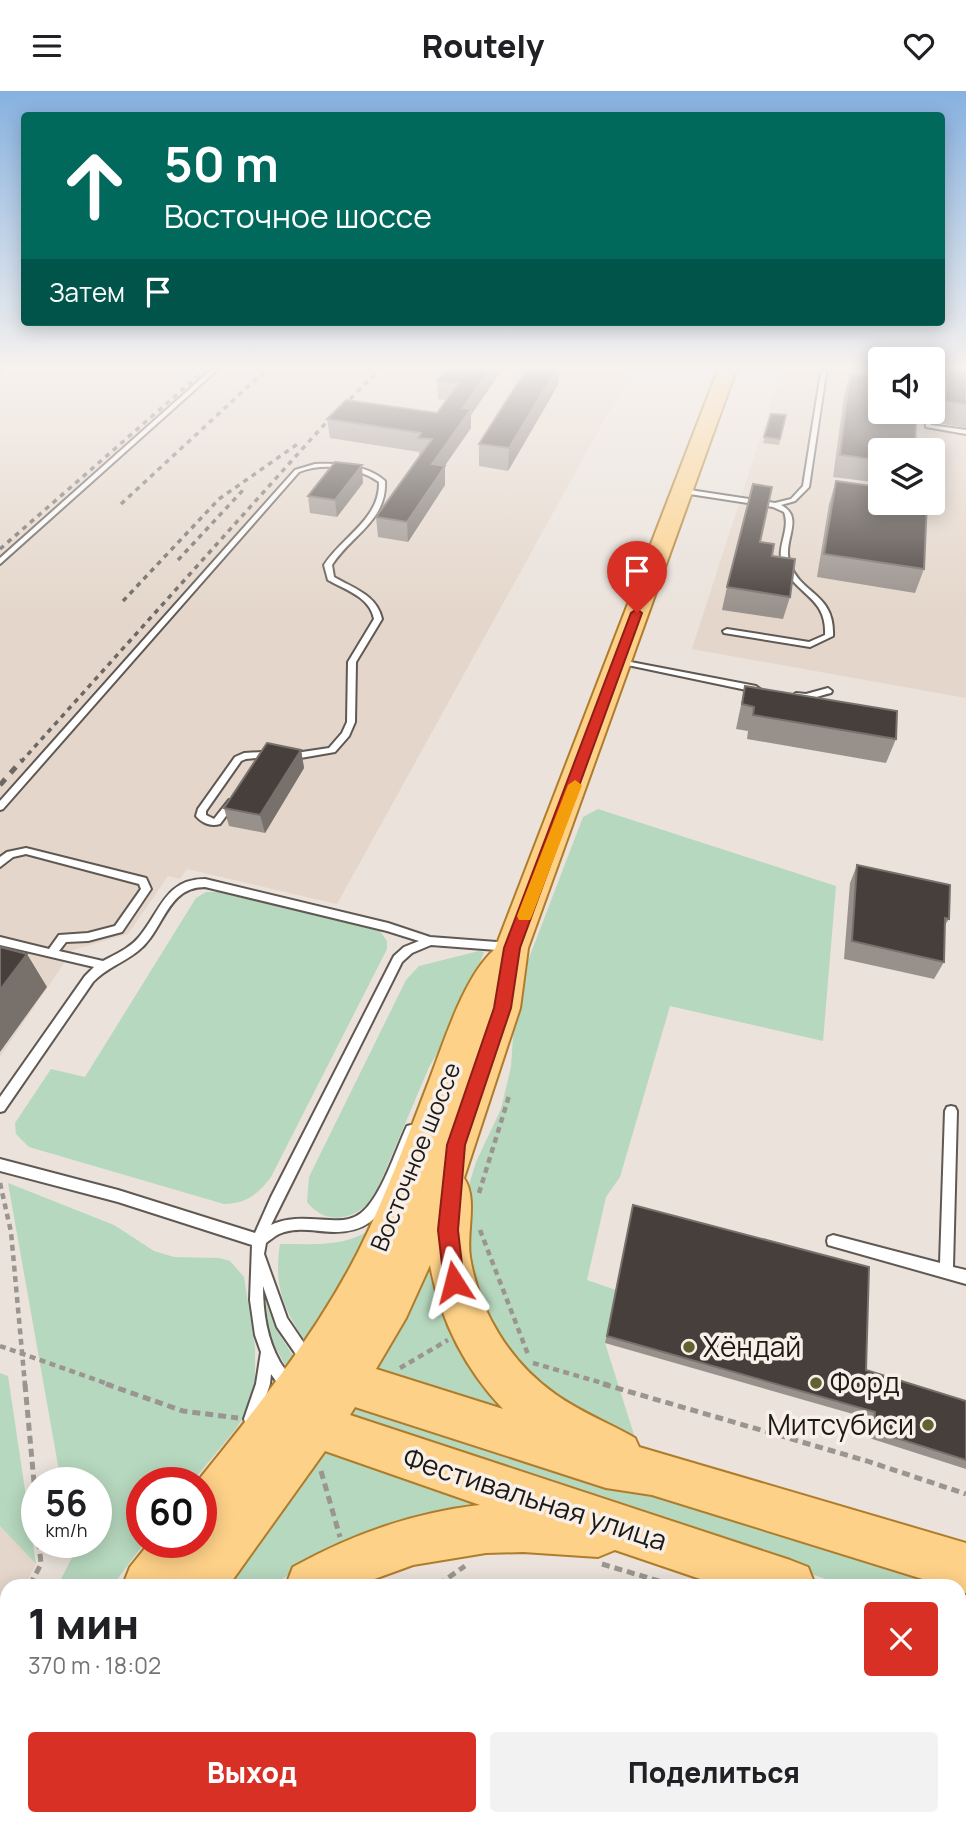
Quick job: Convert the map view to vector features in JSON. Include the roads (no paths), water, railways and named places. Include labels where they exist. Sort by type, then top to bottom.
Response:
[{"type":"main road","name":"Восточное шоссе","points":[[456,1145],[503,1008],[512,948],[698,451]]},
{"type":"main road","name":"Восточное шоссе","points":[[318,1392],[402,1202],[477,1002],[512,948]]},
{"type":"main road","points":[[204,1579],[318,1392],[405,1274],[431,1217],[456,1145]]},
{"type":"main road","points":[[456,1145],[448,1230],[449,1254],[464,1313],[482,1348],[512,1388],[540,1410],[652,1472]]},
{"type":"main road","points":[[318,1392],[606,1465],[652,1472],[966,1568]]},
{"type":"main road","points":[[217,1489],[318,1392]]},
{"type":"main road","name":"Фестивальная улица","points":[[318,1392],[670,1564],[756,1579]]},
{"type":"main road","points":[[321,1579],[335,1570],[393,1546],[430,1535],[504,1525],[557,1529],[670,1564]]},
{"type":"main road","points":[[153,1579],[169,1558]]},
{"type":"lane","points":[[0,562],[124,451]]},
{"type":"lane","points":[[775,505],[793,500],[806,487],[811,451]]},
{"type":"lane","points":[[0,807],[297,471],[317,464],[369,472],[382,481],[380,501],[367,521],[332,557],[328,565],[331,578],[368,599],[378,612],[378,619],[352,662],[351,722],[346,734],[332,750],[284,757]]},
{"type":"lane","points":[[683,491],[775,505],[787,511],[790,516],[782,554],[786,565],[792,576],[821,601],[828,613],[831,627],[829,636],[810,645],[727,631]]},
{"type":"lane","points":[[618,661],[762,690]]},
{"type":"lane","points":[[787,695],[806,697],[828,691]]},
{"type":"lane","points":[[236,797],[217,822],[211,822],[201,816],[201,811],[238,759],[262,755],[274,757]]},
{"type":"lane","points":[[255,767],[262,755]]},
{"type":"lane","points":[[0,863],[10,854],[26,851],[146,884],[146,888],[118,929],[88,937],[64,938],[52,953]]},
{"type":"lane","points":[[0,1107],[89,979],[102,965],[134,949],[169,900],[189,884],[198,882],[388,926],[430,941],[512,948]]},
{"type":"lane","points":[[0,941],[102,965]]},
{"type":"lane","points":[[242,1433],[251,1420],[260,1397],[267,1355],[256,1308],[255,1277],[259,1241],[398,959],[408,950],[430,941]]},
{"type":"lane","points":[[425,1098],[468,1027]]},
{"type":"lane","points":[[946,1271],[951,1111]]},
{"type":"lane","points":[[259,1241],[274,1228],[284,1224],[347,1225],[366,1219],[376,1208],[414,1122]]},
{"type":"lane","points":[[0,1165],[118,1196],[259,1241]]},
{"type":"lane","points":[[833,1241],[966,1277]]},
{"type":"lane","points":[[259,1257],[282,1322],[318,1392]]},
{"type":"lane","points":[[267,1355],[318,1392]]},
{"type":"railway","points":[[0,549],[112,451]]},
{"type":"railway","points":[[121,504],[178,451]]},
{"type":"railway","points":[[123,601],[219,499],[288,451]]},
{"type":"railway","points":[[21,762],[301,451]]},
{"type":"railway","points":[[178,560],[244,489]]},
{"type":"railway","points":[[0,785],[22,760]]},
{"type":"place","name":"Хёндай","points":[[689,1347]]},
{"type":"place","name":"Форд","points":[[816,1383]]},
{"type":"place","name":"Митсубиси","points":[[928,1425]]}]
